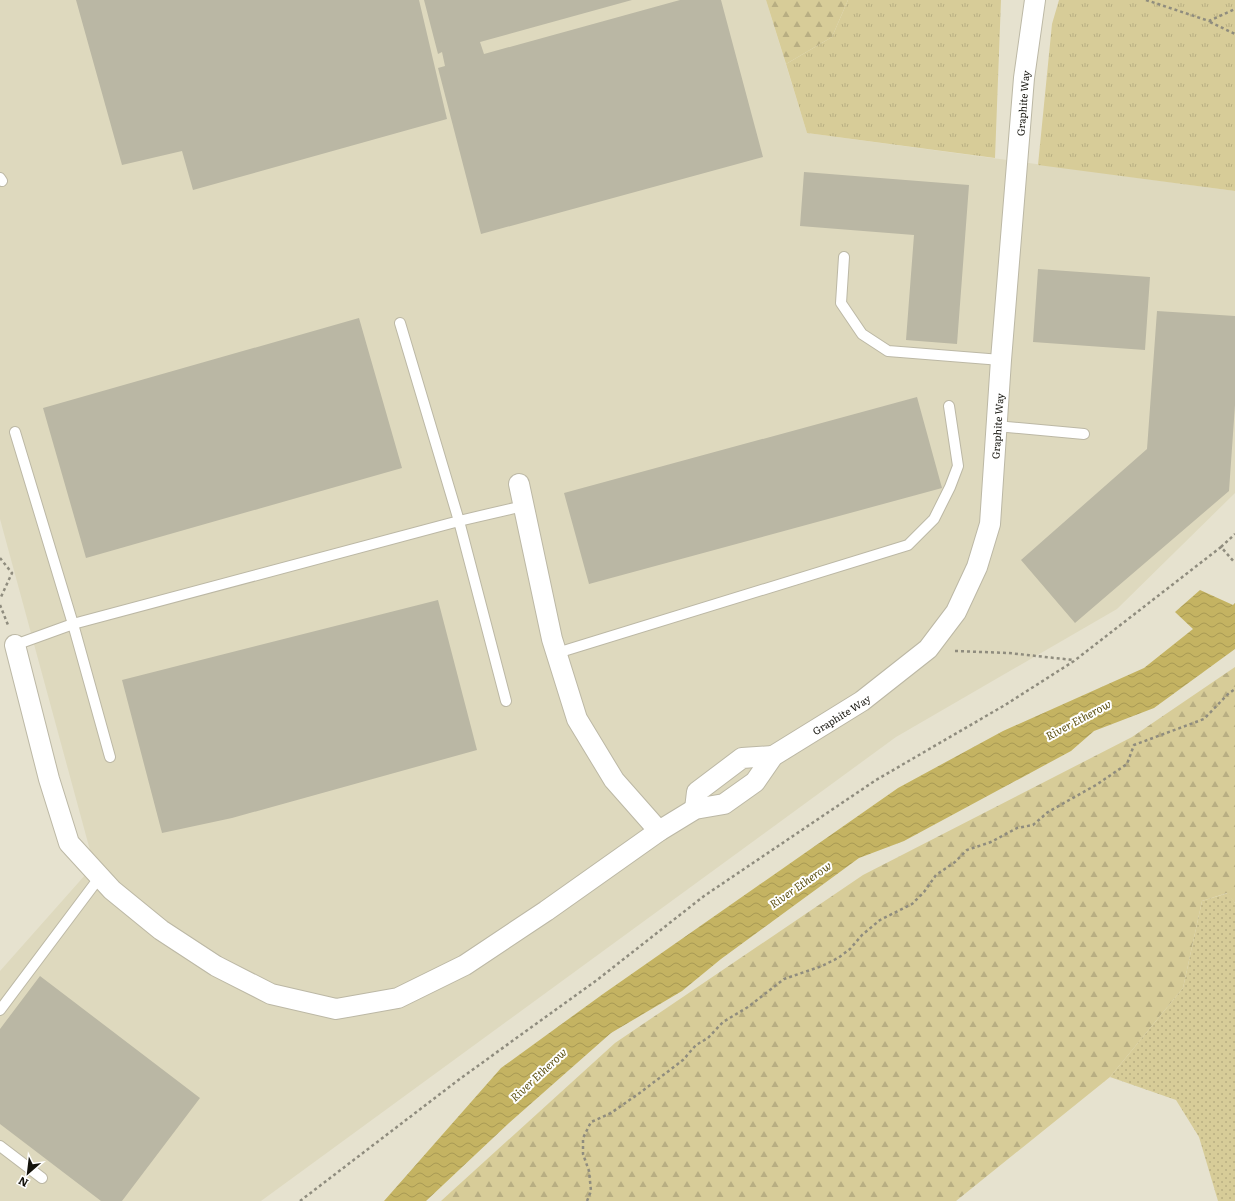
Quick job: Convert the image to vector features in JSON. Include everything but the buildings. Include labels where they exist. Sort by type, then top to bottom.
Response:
[{"type":"street","name":"Graphite Way","points":[[773,756],[862,701],[928,649],[956,612],[977,567],[990,524],[1001,360],[1024,78],[1035,0]]},
{"type":"street","points":[[519,484],[552,639],[577,719],[614,780],[660,831]]},
{"type":"street","points":[[15,645],[48,779],[69,843],[99,878],[161,930],[216,966],[271,994],[336,1009],[398,998],[465,965],[546,911],[660,831],[695,809],[724,804],[755,782],[773,756]]},
{"type":"street","points":[[695,809],[697,792],[742,758],[773,756]]},
{"type":"lane","points":[[844,257],[841,303],[862,334],[888,351],[1001,360]]},
{"type":"lane","points":[[400,323],[459,521],[506,701]]},
{"type":"lane","points":[[557,653],[908,545],[934,518],[950,487],[958,466],[949,406]]},
{"type":"lane","points":[[996,426],[1084,434]]},
{"type":"lane","points":[[15,432],[74,624],[110,757]]},
{"type":"lane","points":[[15,645],[74,624],[459,521],[523,506]]},
{"type":"lane","points":[[0,1010],[99,878]]},
{"type":"lane","points":[[0,1146],[42,1178]]},
{"type":"path","points":[[1146,0],[1209,21],[1235,34]]},
{"type":"path","points":[[1209,21],[1235,9]]},
{"type":"path","points":[[300,1201],[462,1078],[598,980],[704,896],[876,780],[1005,705],[1074,660],[1235,534]]},
{"type":"path","points":[[1221,546],[1235,563]]},
{"type":"path","points":[[0,558],[12,573],[0,599]]},
{"type":"path","points":[[928,649],[1009,653],[1074,660]]},
{"type":"path","points":[[587,1201],[590,1192],[589,1171],[583,1154],[583,1138],[591,1122],[611,1113],[641,1092],[683,1060],[696,1045],[708,1038],[723,1022],[748,1007],[784,979],[822,966],[838,958],[850,949],[862,935],[880,920],[912,904],[924,892],[936,875],[955,862],[967,850],[991,842],[1017,828],[1033,825],[1048,812],[1096,785],[1127,764],[1134,746],[1204,718],[1235,689]]},
{"type":"shaded area","points":[[0,0],[766,0],[807,133],[1235,191],[1235,493],[1117,609],[896,737],[261,1201],[0,1201],[0,971],[94,865],[0,519]]},
{"type":"green space","points":[[766,0],[848,0],[832,37],[786,64]]},
{"type":"green space","points":[[848,0],[1001,0],[995,158],[807,133],[786,64],[832,37]]},
{"type":"green space","points":[[1059,0],[1235,0],[1235,191],[1038,165],[1052,24]]},
{"type":"green space","points":[[1235,667],[1235,903],[1227,893],[1202,901],[1183,988],[1110,1077],[956,1201],[441,1201],[615,1043],[863,875],[1132,737]]},
{"type":"green space","points":[[1228,893],[1235,903],[1235,1201],[1218,1201],[1199,1137],[1176,1100],[1110,1077],[1183,988],[1202,901]]},
{"type":"water","name":"River Etherow","points":[[1200,590],[1233,605],[1235,603],[1235,649],[1154,708],[1094,731],[1071,751],[904,841],[859,858],[721,959],[682,991],[611,1033],[509,1123],[426,1201],[384,1201],[501,1068],[603,994],[898,788],[1003,731],[1144,668],[1193,629],[1175,612]]}]
